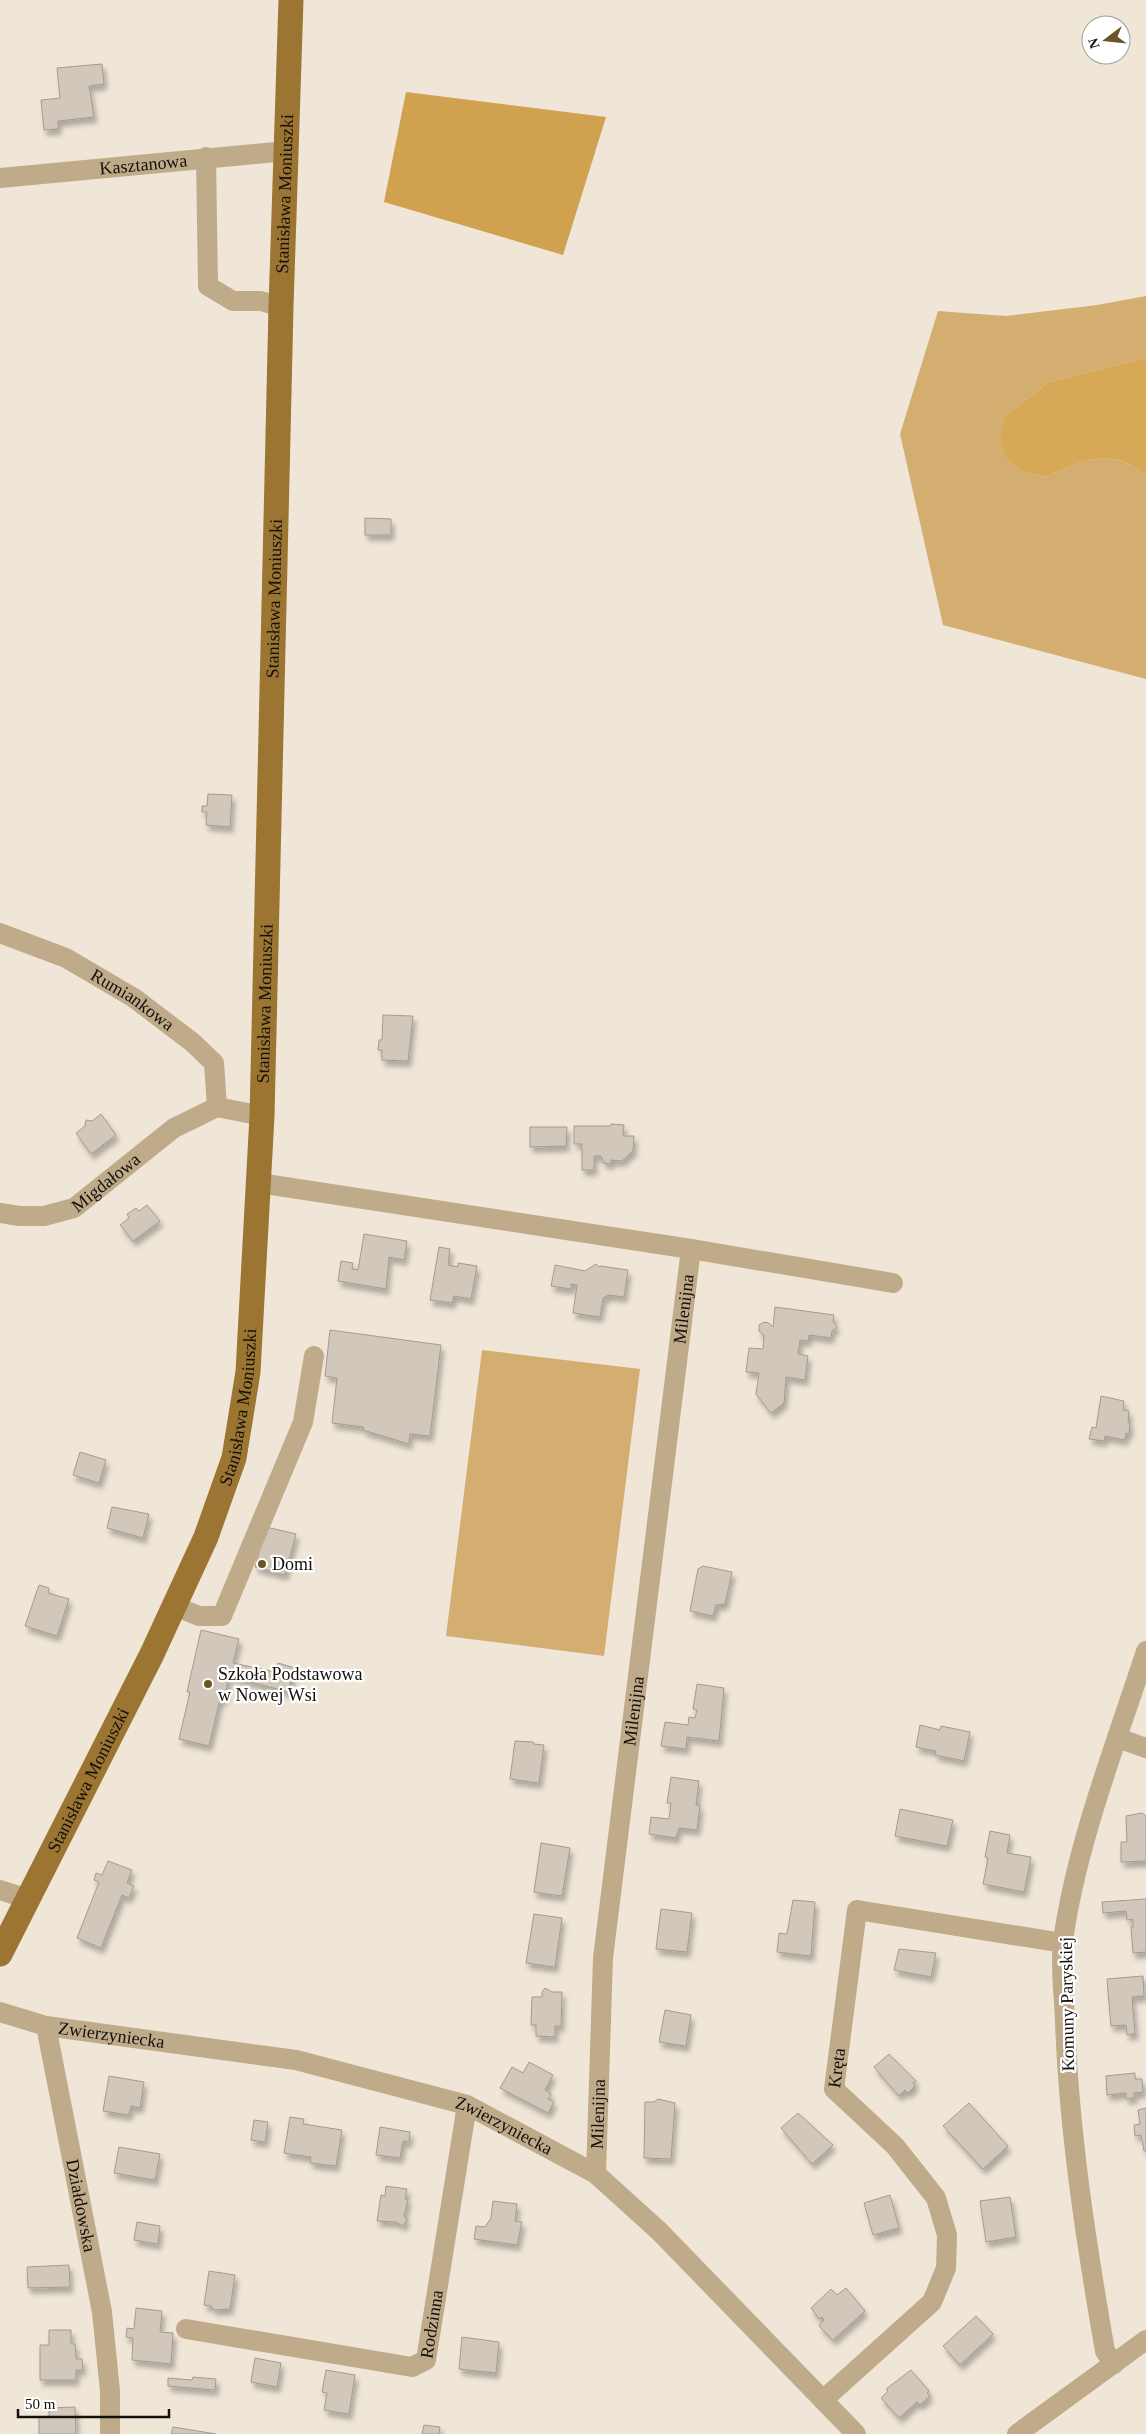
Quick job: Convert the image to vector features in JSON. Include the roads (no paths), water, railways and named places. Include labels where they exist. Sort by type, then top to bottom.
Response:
[{"type":"main road","name":"Stanisława Moniuszki","points":[[0,1954],[174,1606],[206,1537],[234,1458],[248,1372],[262,1116],[281,307],[291,0]]},
{"type":"street","name":"Kasztanowa","points":[[0,178],[287,150]]},
{"type":"street","points":[[206,157],[208,286],[234,301],[261,301],[281,307]]},
{"type":"street","name":"Rumiankowa","points":[[0,933],[66,958],[134,998],[192,1042],[214,1063],[218,1107]]},
{"type":"street","points":[[218,1107],[262,1116]]},
{"type":"street","name":"Migdałowa","points":[[0,1213],[19,1216],[44,1216],[74,1208],[174,1128],[218,1107]]},
{"type":"street","name":"Milenijna","points":[[259,1183],[691,1249],[893,1283]]},
{"type":"street","name":"Milenijna","points":[[596,2174],[603,1958],[691,1249]]},
{"type":"street","points":[[174,1606],[199,1616],[222,1616],[303,1422],[314,1356]]},
{"type":"street","name":"Komuny Paryskiej","points":[[1114,2364],[1105,2351],[1089,2259],[1073,2141],[1066,2042],[1063,1943],[1074,1879],[1146,1651]]},
{"type":"street","points":[[1118,1738],[1146,1748]]},
{"type":"street","points":[[0,1890],[28,1899]]},
{"type":"street","name":"Kręta","points":[[823,2400],[932,2302],[946,2268],[947,2235],[936,2198],[895,2146],[834,2089],[857,1910],[1063,1943]]},
{"type":"street","points":[[0,2012],[46,2026]]},
{"type":"street","name":"Zwierzyniecka","points":[[46,2026],[296,2060],[468,2105],[596,2174],[659,2231],[856,2434]]},
{"type":"street","name":"Działdowska","points":[[46,2026],[102,2312],[110,2391],[110,2434]]},
{"type":"street","name":"Rodzinna","points":[[186,2329],[412,2367],[426,2360],[468,2105]]},
{"type":"street","points":[[1017,2434],[1146,2340]]},
{"type":"place","name":"Domi","points":[[262,1564]]},
{"type":"place","name":"Szkoła Podstawowa w Nowej Wsi","points":[[208,1684]]}]
